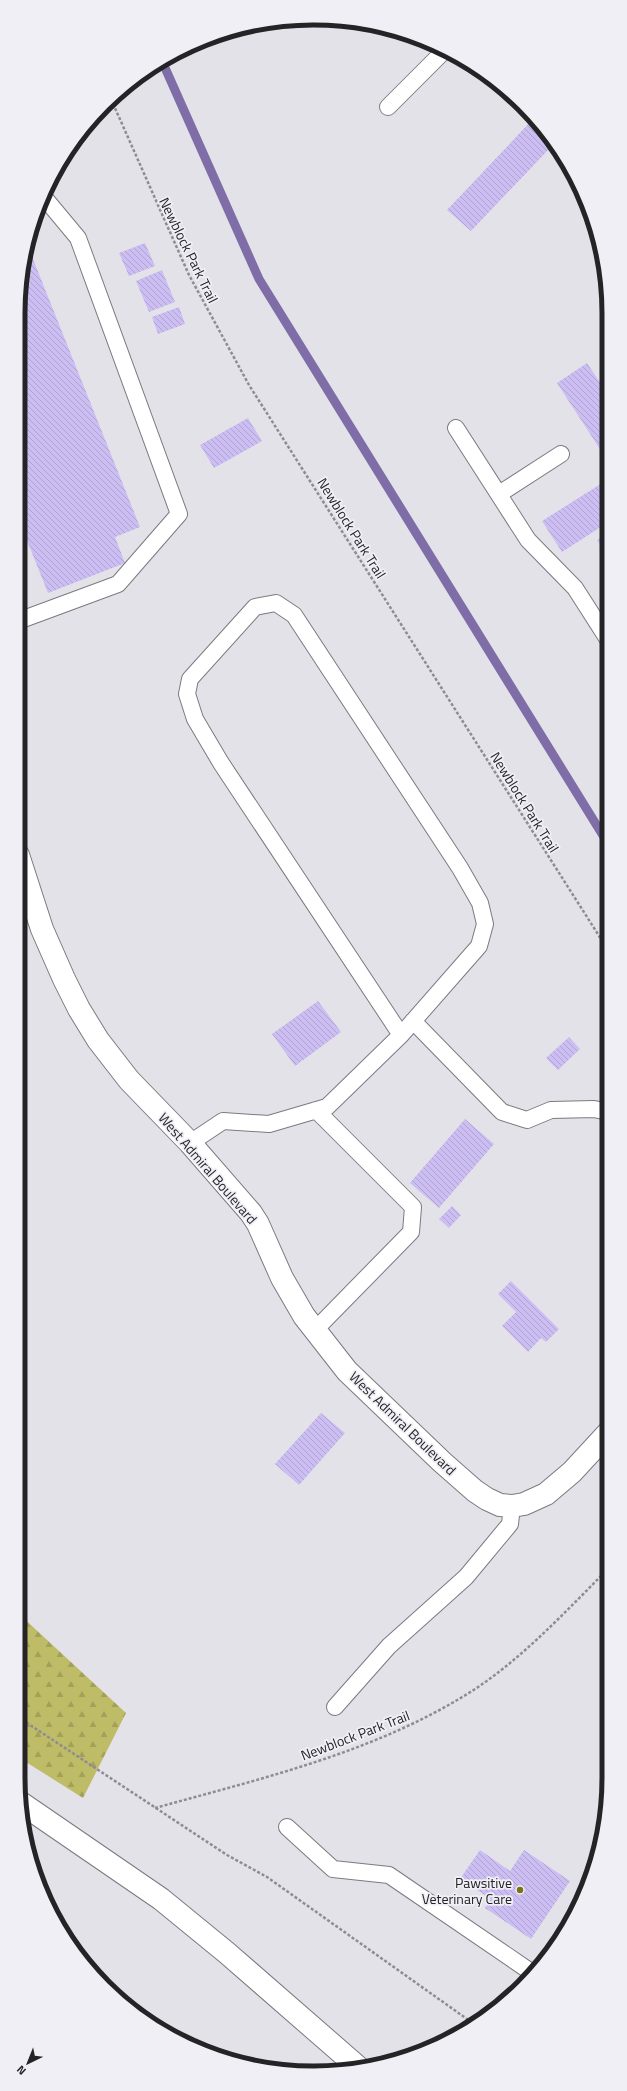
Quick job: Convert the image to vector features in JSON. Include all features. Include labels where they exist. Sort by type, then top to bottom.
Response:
[{"type":"main road","name":"West Admiral Boulevard","points":[[25,877],[42,929],[79,1009],[98,1040],[129,1080],[190,1143],[258,1224],[282,1278],[304,1316],[363,1388],[475,1491],[500,1505],[512,1506],[524,1504],[546,1494],[572,1472],[602,1440]]},
{"type":"main road","points":[[27,1807],[161,1899],[228,1953],[354,2063]]},
{"type":"lane","points":[[388,107],[440,55]]},
{"type":"lane","points":[[25,618],[118,584],[179,514],[78,238],[48,202]]},
{"type":"lane","points":[[456,428],[528,540],[575,588],[602,630]]},
{"type":"lane","points":[[499,494],[561,454]]},
{"type":"lane","points":[[190,1143],[223,1121],[269,1124],[327,1107],[401,1035],[479,946],[485,924],[480,903],[460,868],[294,615],[276,603],[255,607],[190,679],[187,694],[195,719],[226,770],[401,1035]]},
{"type":"lane","points":[[413,1021],[502,1112],[527,1120],[551,1110],[594,1109],[602,1111]]},
{"type":"lane","points":[[315,1330],[411,1232],[413,1208],[316,1110]]},
{"type":"lane","points":[[335,1707],[389,1646],[466,1577],[510,1524],[512,1506]]},
{"type":"lane","points":[[287,1827],[333,1869],[389,1875],[528,1970]]},
{"type":"path","name":"Newblock Park Trail","points":[[114,105],[188,275],[249,385],[602,941]]},
{"type":"path","name":"Newblock Park Trail","points":[[155,1808],[292,1770],[377,1740],[432,1714],[473,1690],[520,1654],[602,1575]]},
{"type":"path","points":[[25,1722],[227,1856],[280,1886],[469,2020]]},
{"type":"green space","points":[[25,1619],[126,1713],[83,1798],[25,1761]]},
{"type":"building","points":[[530,123],[550,148],[471,231],[447,210]]},
{"type":"building","points":[[145,243],[155,266],[129,276],[119,253]]},
{"type":"building","points":[[31,255],[140,527],[115,537],[125,563],[48,593],[25,536],[25,314],[27,276]]},
{"type":"building","points":[[162,270],[175,302],[149,312],[136,281]]},
{"type":"building","points":[[179,307],[185,324],[158,334],[152,317]]},
{"type":"building","points":[[587,363],[602,386],[602,452],[557,383]]},
{"type":"building","points":[[248,418],[262,441],[214,468],[200,445]]},
{"type":"building","points":[[602,483],[602,526],[562,552],[542,521]]},
{"type":"building","points":[[602,537],[602,548],[597,540]]},
{"type":"building","points":[[318,1001],[341,1032],[295,1066],[272,1034]]},
{"type":"building","points":[[569,1037],[580,1049],[558,1070],[546,1058]]},
{"type":"building","points":[[465,1119],[494,1144],[439,1208],[410,1183]]},
{"type":"building","points":[[452,1206],[461,1215],[449,1228],[439,1219]]},
{"type":"building","points":[[511,1281],[559,1329],[546,1342],[541,1338],[528,1352],[502,1326],[516,1312],[498,1294]]},
{"type":"building","points":[[321,1413],[345,1433],[299,1485],[275,1464]]},
{"type":"building","name":"Pawsitive Veterinary Care","points":[[480,1850],[510,1871],[524,1850],[570,1881],[531,1939],[485,1908],[491,1899],[460,1879]]},
{"type":"waterway","points":[[165,67],[259,279],[602,834]]},
{"type":"place","name":"Pawsitive Veterinary Care","points":[[520,1890]]}]
